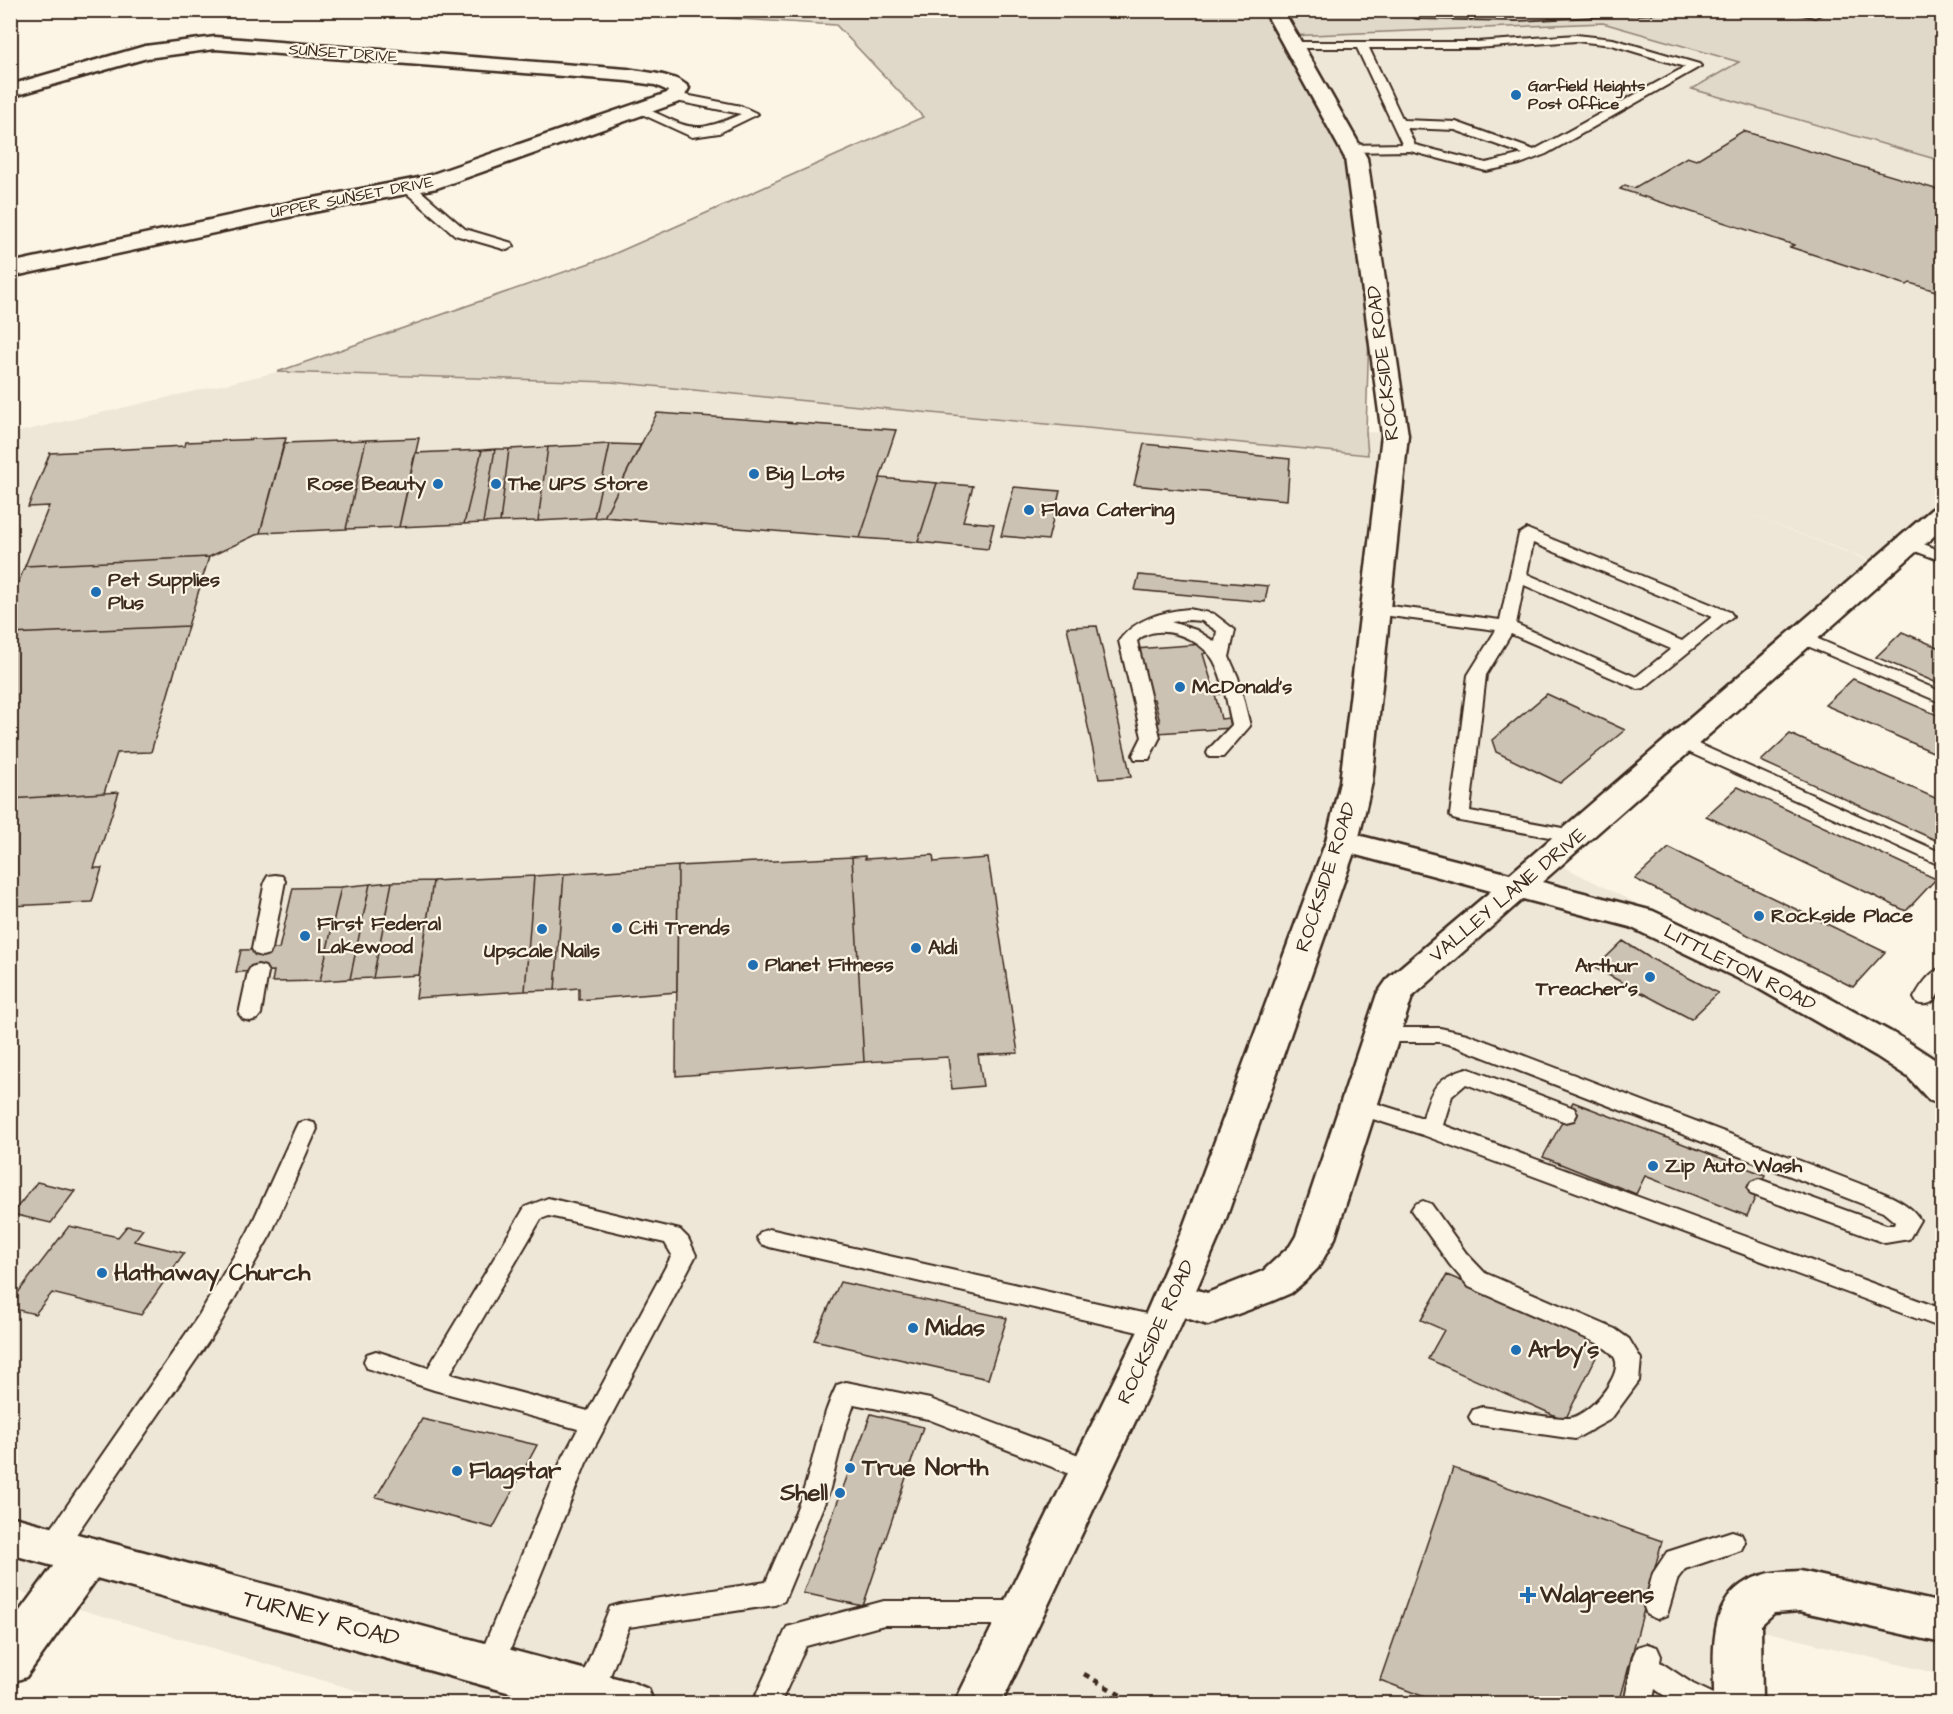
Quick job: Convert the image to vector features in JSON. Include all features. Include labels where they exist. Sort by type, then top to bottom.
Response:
[{"type":"street","name":"ROCKSIDE ROAD","points":[[977,1704],[1166,1313],[1202,1230],[1342,841],[1356,782],[1395,435],[1356,158],[1273,10]]},
{"type":"street","name":"SUNSET DRIVE","points":[[10,91],[145,52],[215,43],[627,75],[659,80],[677,92]]},
{"type":"street","name":"UPPER SUNSET DRIVE","points":[[10,270],[293,209],[409,188],[458,175],[639,110],[677,92]]},
{"type":"street","name":"VALLEY LANE DRIVE","points":[[1166,1313],[1208,1309],[1277,1282],[1304,1257],[1315,1238],[1395,994],[1401,986],[1577,836],[1942,515]]},
{"type":"street","name":"LITTLETON ROAD","points":[[1342,841],[1613,910],[1675,934],[1768,979],[1889,1047],[1921,1068],[1942,1091]]},
{"type":"street","name":"TURNEY ROAD","points":[[10,1536],[490,1665],[602,1700]]},
{"type":"street","points":[[10,1662],[70,1551]]},
{"type":"street","points":[[1738,1704],[1738,1623],[1747,1607],[1765,1594],[1800,1592],[1942,1623]]},
{"type":"lane","points":[[1416,10],[1418,15],[1516,16],[1654,10]]},
{"type":"lane","points":[[1791,10],[1815,14]]},
{"type":"lane","points":[[1292,45],[1476,45],[1576,38],[1613,42],[1695,66],[1535,154],[1516,161],[1486,167],[1410,147],[1350,149]]},
{"type":"lane","points":[[1360,44],[1410,147]]},
{"type":"lane","points":[[639,110],[692,133],[715,130],[752,114],[677,92]]},
{"type":"lane","points":[[1399,124],[1447,124],[1535,154]]},
{"type":"lane","points":[[409,188],[460,232],[507,246]]},
{"type":"lane","points":[[1375,609],[1507,626],[1638,684],[1724,616],[1527,534],[1507,626],[1477,675],[1460,815],[1577,836]]},
{"type":"lane","points":[[1910,544],[1942,556]]},
{"type":"lane","points":[[1518,576],[1684,648]]},
{"type":"lane","points":[[1142,755],[1152,737],[1128,641],[1134,634],[1146,627],[1162,626],[1203,639],[1220,657],[1241,726],[1228,737],[1216,753]]},
{"type":"lane","points":[[1804,638],[1942,698]]},
{"type":"lane","points":[[1683,743],[1942,860]]},
{"type":"lane","points":[[262,950],[275,881]]},
{"type":"lane","points":[[250,1014],[258,972]]},
{"type":"lane","points":[[1924,998],[1942,975]]},
{"type":"lane","points":[[1382,1035],[1440,1035],[1459,1039],[1892,1206],[1908,1221],[1901,1233],[1885,1234],[1759,1188]]},
{"type":"lane","points":[[1431,1129],[1440,1095],[1456,1078],[1467,1076],[1566,1114]]},
{"type":"lane","points":[[1359,1106],[1431,1129],[1942,1319]]},
{"type":"lane","points":[[70,1551],[259,1234],[306,1129]]},
{"type":"lane","points":[[434,1380],[533,1213],[540,1209],[548,1207],[672,1236],[680,1244],[684,1255],[574,1461],[490,1665]]},
{"type":"lane","points":[[1423,1210],[1458,1259],[1478,1280],[1606,1336],[1620,1346],[1629,1359],[1627,1381],[1602,1413],[1575,1429],[1482,1417]]},
{"type":"lane","points":[[769,1238],[1166,1313]]},
{"type":"lane","points":[[376,1361],[434,1380],[595,1423]]},
{"type":"lane","points":[[602,1700],[620,1616],[775,1593],[816,1492],[832,1430],[846,1392],[930,1409],[1091,1471]]},
{"type":"lane","points":[[1657,1607],[1666,1573],[1677,1560],[1732,1542]]},
{"type":"lane","points":[[766,1704],[797,1636],[884,1612],[1022,1613]]},
{"type":"lane","points":[[1638,1704],[1646,1660],[1683,1693],[1706,1704]]},
{"type":"path","points":[[1084,1674],[1136,1704]]},
{"type":"shaded area","points":[[606,11],[1942,11],[1942,161],[1692,89],[1739,62],[1603,23],[1287,36],[1356,158],[1371,266],[1366,432],[1368,455],[611,382],[277,372],[607,257],[923,117],[836,25]]},
{"type":"shaded area","points":[[1603,23],[1740,62],[1693,89],[1942,161],[1942,515],[1885,566],[1740,511],[1895,571],[1564,867],[1942,1057],[1942,1675],[1715,1619],[1713,1703],[403,1704],[11,1589],[10,434],[277,372],[611,382],[1367,455],[1366,432],[1395,433],[1287,36]]},
{"type":"building","points":[[1743,131],[1942,191],[1942,293],[1910,283],[1907,285],[1790,247],[1794,245],[1620,189],[1625,185],[1634,188],[1687,157],[1696,160]]},
{"type":"building","points":[[657,413],[896,430],[860,538],[604,517]]},
{"type":"building","points":[[286,438],[260,533],[209,557],[25,566],[49,506],[28,507],[50,453],[185,446],[186,442]]},
{"type":"building","points":[[419,438],[399,527],[346,529],[366,440]]},
{"type":"building","points":[[366,440],[346,529],[260,533],[284,443]]},
{"type":"building","points":[[610,444],[641,445],[604,517],[594,518]]},
{"type":"building","points":[[610,444],[594,518],[538,521],[548,447]]},
{"type":"building","points":[[1144,444],[1290,459],[1287,500],[1134,485]]},
{"type":"building","points":[[548,447],[538,521],[500,522],[509,449]]},
{"type":"building","points":[[495,449],[509,449],[500,522],[483,523]]},
{"type":"building","points":[[495,449],[483,523],[464,524],[482,450]]},
{"type":"building","points":[[482,450],[464,524],[399,527],[415,453]]},
{"type":"building","points":[[880,478],[937,483],[918,542],[860,538]]},
{"type":"building","points":[[937,483],[973,486],[963,521],[994,524],[988,549],[918,542]]},
{"type":"building","points":[[1014,487],[1060,491],[1048,540],[1001,536]]},
{"type":"building","points":[[209,557],[188,626],[10,634],[10,604],[25,566]]},
{"type":"building","points":[[1139,575],[1268,586],[1265,602],[1135,590]]},
{"type":"building","points":[[188,626],[151,752],[117,753],[104,793],[10,799],[10,634]]},
{"type":"building","points":[[1097,626],[1131,777],[1099,779],[1067,627]]},
{"type":"building","points":[[1902,632],[1942,649],[1942,685],[1876,657]]},
{"type":"building","points":[[1204,644],[1206,653],[1203,654],[1213,687],[1220,687],[1222,694],[1215,694],[1221,719],[1229,718],[1232,728],[1157,733],[1154,723],[1160,722],[1154,699],[1148,700],[1135,649]]},
{"type":"building","points":[[1853,679],[1942,717],[1942,756],[1825,705]]},
{"type":"building","points":[[1547,694],[1625,730],[1560,783],[1496,752],[1492,740]]},
{"type":"building","points":[[1790,734],[1942,801],[1942,843],[1761,761]]},
{"type":"building","name":"Rockside Place","points":[[1738,787],[1936,879],[1906,911],[1706,816]]},
{"type":"building","points":[[119,792],[94,868],[102,868],[92,902],[10,906],[10,799]]},
{"type":"building","name":"Rockside Place","points":[[1669,848],[1885,952],[1853,987],[1635,879]]},
{"type":"building","points":[[933,855],[934,862],[988,858],[1018,1053],[978,1055],[983,1086],[952,1089],[948,1057],[864,1062],[852,857],[865,856],[865,859]]},
{"type":"building","points":[[852,857],[864,1062],[676,1076],[678,866]]},
{"type":"building","points":[[678,866],[677,992],[579,1000],[579,988],[555,990],[564,874]]},
{"type":"building","points":[[564,874],[555,990],[525,991],[534,876]]},
{"type":"building","points":[[534,876],[525,991],[416,998],[433,881]]},
{"type":"building","points":[[433,881],[419,975],[373,978],[392,882]]},
{"type":"building","points":[[392,882],[373,978],[350,979],[370,884]]},
{"type":"building","points":[[370,884],[350,979],[320,981],[341,887]]},
{"type":"building","points":[[341,887],[320,981],[272,982],[274,971],[236,972],[241,950],[279,949],[293,888]]},
{"type":"building","points":[[1623,941],[1650,958],[1718,993],[1691,1019],[1595,968]]},
{"type":"building","name":"Zip Auto Wash","points":[[1573,1102],[1765,1175],[1747,1216],[1645,1176],[1636,1194],[1543,1157]]},
{"type":"building","points":[[37,1182],[75,1191],[51,1223],[12,1214]]},
{"type":"building","name":"Hathaway Church","points":[[69,1226],[118,1237],[127,1226],[143,1229],[134,1241],[184,1253],[141,1315],[52,1293],[35,1314],[10,1308],[10,1303]]},
{"type":"building","name":"Arby's","points":[[1447,1275],[1604,1341],[1565,1420],[1428,1359],[1444,1330],[1421,1320]]},
{"type":"building","points":[[840,1282],[1007,1318],[988,1379],[814,1340]]},
{"type":"building","points":[[871,1414],[923,1427],[863,1606],[803,1593]]},
{"type":"building","name":"Flagstar","points":[[422,1419],[537,1445],[493,1528],[376,1497]]},
{"type":"building","name":"Walgreens","points":[[1453,1468],[1662,1541],[1619,1704],[1443,1704],[1380,1680]]},
{"type":"place","name":"Garfield Heights Post Office","points":[[1516,95]]},
{"type":"place","name":"Big Lots","points":[[754,474]]},
{"type":"place","name":"Rose Beauty","points":[[438,484]]},
{"type":"place","name":"The UPS Store","points":[[496,484]]},
{"type":"place","name":"Flava Catering","points":[[1029,510]]},
{"type":"place","name":"Pet Supplies Plus","points":[[96,592]]},
{"type":"place","name":"McDonald's","points":[[1180,687]]},
{"type":"place","name":"Rockside Place","points":[[1759,916]]},
{"type":"place","name":"Citi Trends","points":[[617,928]]},
{"type":"place","name":"Upscale Nails","points":[[542,929]]},
{"type":"place","name":"First Federal Lakewood","points":[[305,936]]},
{"type":"place","name":"Aldi","points":[[916,948]]},
{"type":"place","name":"Planet Fitness","points":[[753,965]]},
{"type":"place","name":"Arthur Treacher's","points":[[1650,977]]},
{"type":"place","name":"Zip Auto Wash","points":[[1653,1166]]},
{"type":"place","name":"Hathaway Church","points":[[102,1273]]},
{"type":"place","name":"Midas","points":[[913,1328]]},
{"type":"place","name":"Arby's","points":[[1516,1350]]},
{"type":"place","name":"True North","points":[[850,1468]]},
{"type":"place","name":"Flagstar","points":[[457,1471]]},
{"type":"place","name":"Shell","points":[[840,1493]]},
{"type":"place","name":"Walgreens","points":[[1528,1595]]}]
